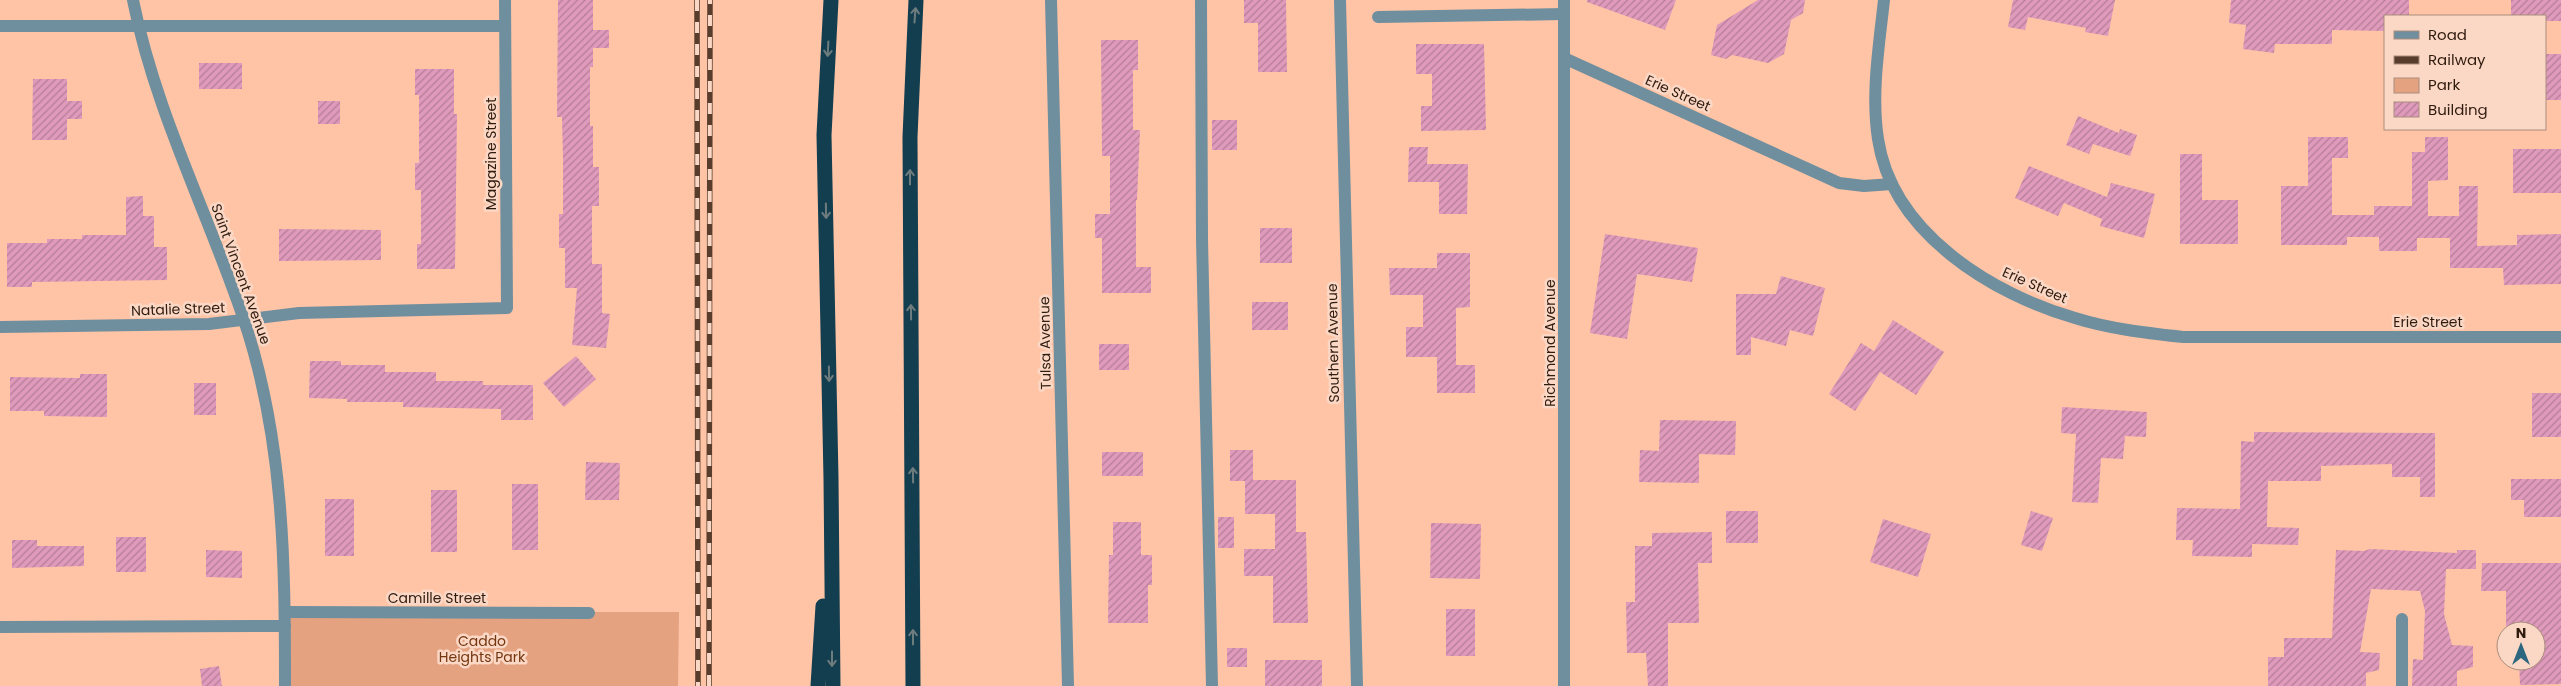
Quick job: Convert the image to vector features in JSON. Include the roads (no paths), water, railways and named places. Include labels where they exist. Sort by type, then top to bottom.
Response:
[{"type":"highway","points":[[831,0],[824,135],[833,686]]},
{"type":"highway","points":[[913,686],[910,137],[916,0]]},
{"type":"highway","points":[[818,686],[831,478]]},
{"type":"street","name":"Saint Vincent Avenue","points":[[133,0],[138,25],[164,109],[244,321],[264,395],[276,457],[283,528],[285,686]]},
{"type":"street","name":"Magazine Street","points":[[505,0],[508,308]]},
{"type":"street","name":"Tulsa Avenue","points":[[1052,0],[1068,686]]},
{"type":"street","points":[[1201,0],[1202,239],[1212,686]]},
{"type":"street","name":"Southern Avenue","points":[[1340,0],[1357,686]]},
{"type":"street","name":"Richmond Avenue","points":[[1564,0],[1564,686]]},
{"type":"street","points":[[1884,0],[1874,110],[1878,141],[1892,184]]},
{"type":"street","points":[[1378,17],[1564,14]]},
{"type":"street","points":[[0,26],[505,26]]},
{"type":"street","name":"Erie Street","points":[[1564,58],[1839,183],[1864,186],[1892,184],[1916,223],[1942,249],[1974,271],[2022,298],[2074,318],[2119,329],[2183,337],[2561,337]]},
{"type":"street","name":"Natalie Street","points":[[0,327],[143,326],[244,321],[299,313],[508,308]]},
{"type":"street","name":"Camille Street","points":[[285,612],[589,613]]},
{"type":"street","points":[[2402,620],[2402,686]]},
{"type":"street","points":[[0,627],[285,626]]},
{"type":"railway","points":[[697,0],[698,686]]},
{"type":"railway","points":[[709,686],[710,0]]},
{"type":"park label","name":"Caddo Heights Park","points":[[482,650]]}]
